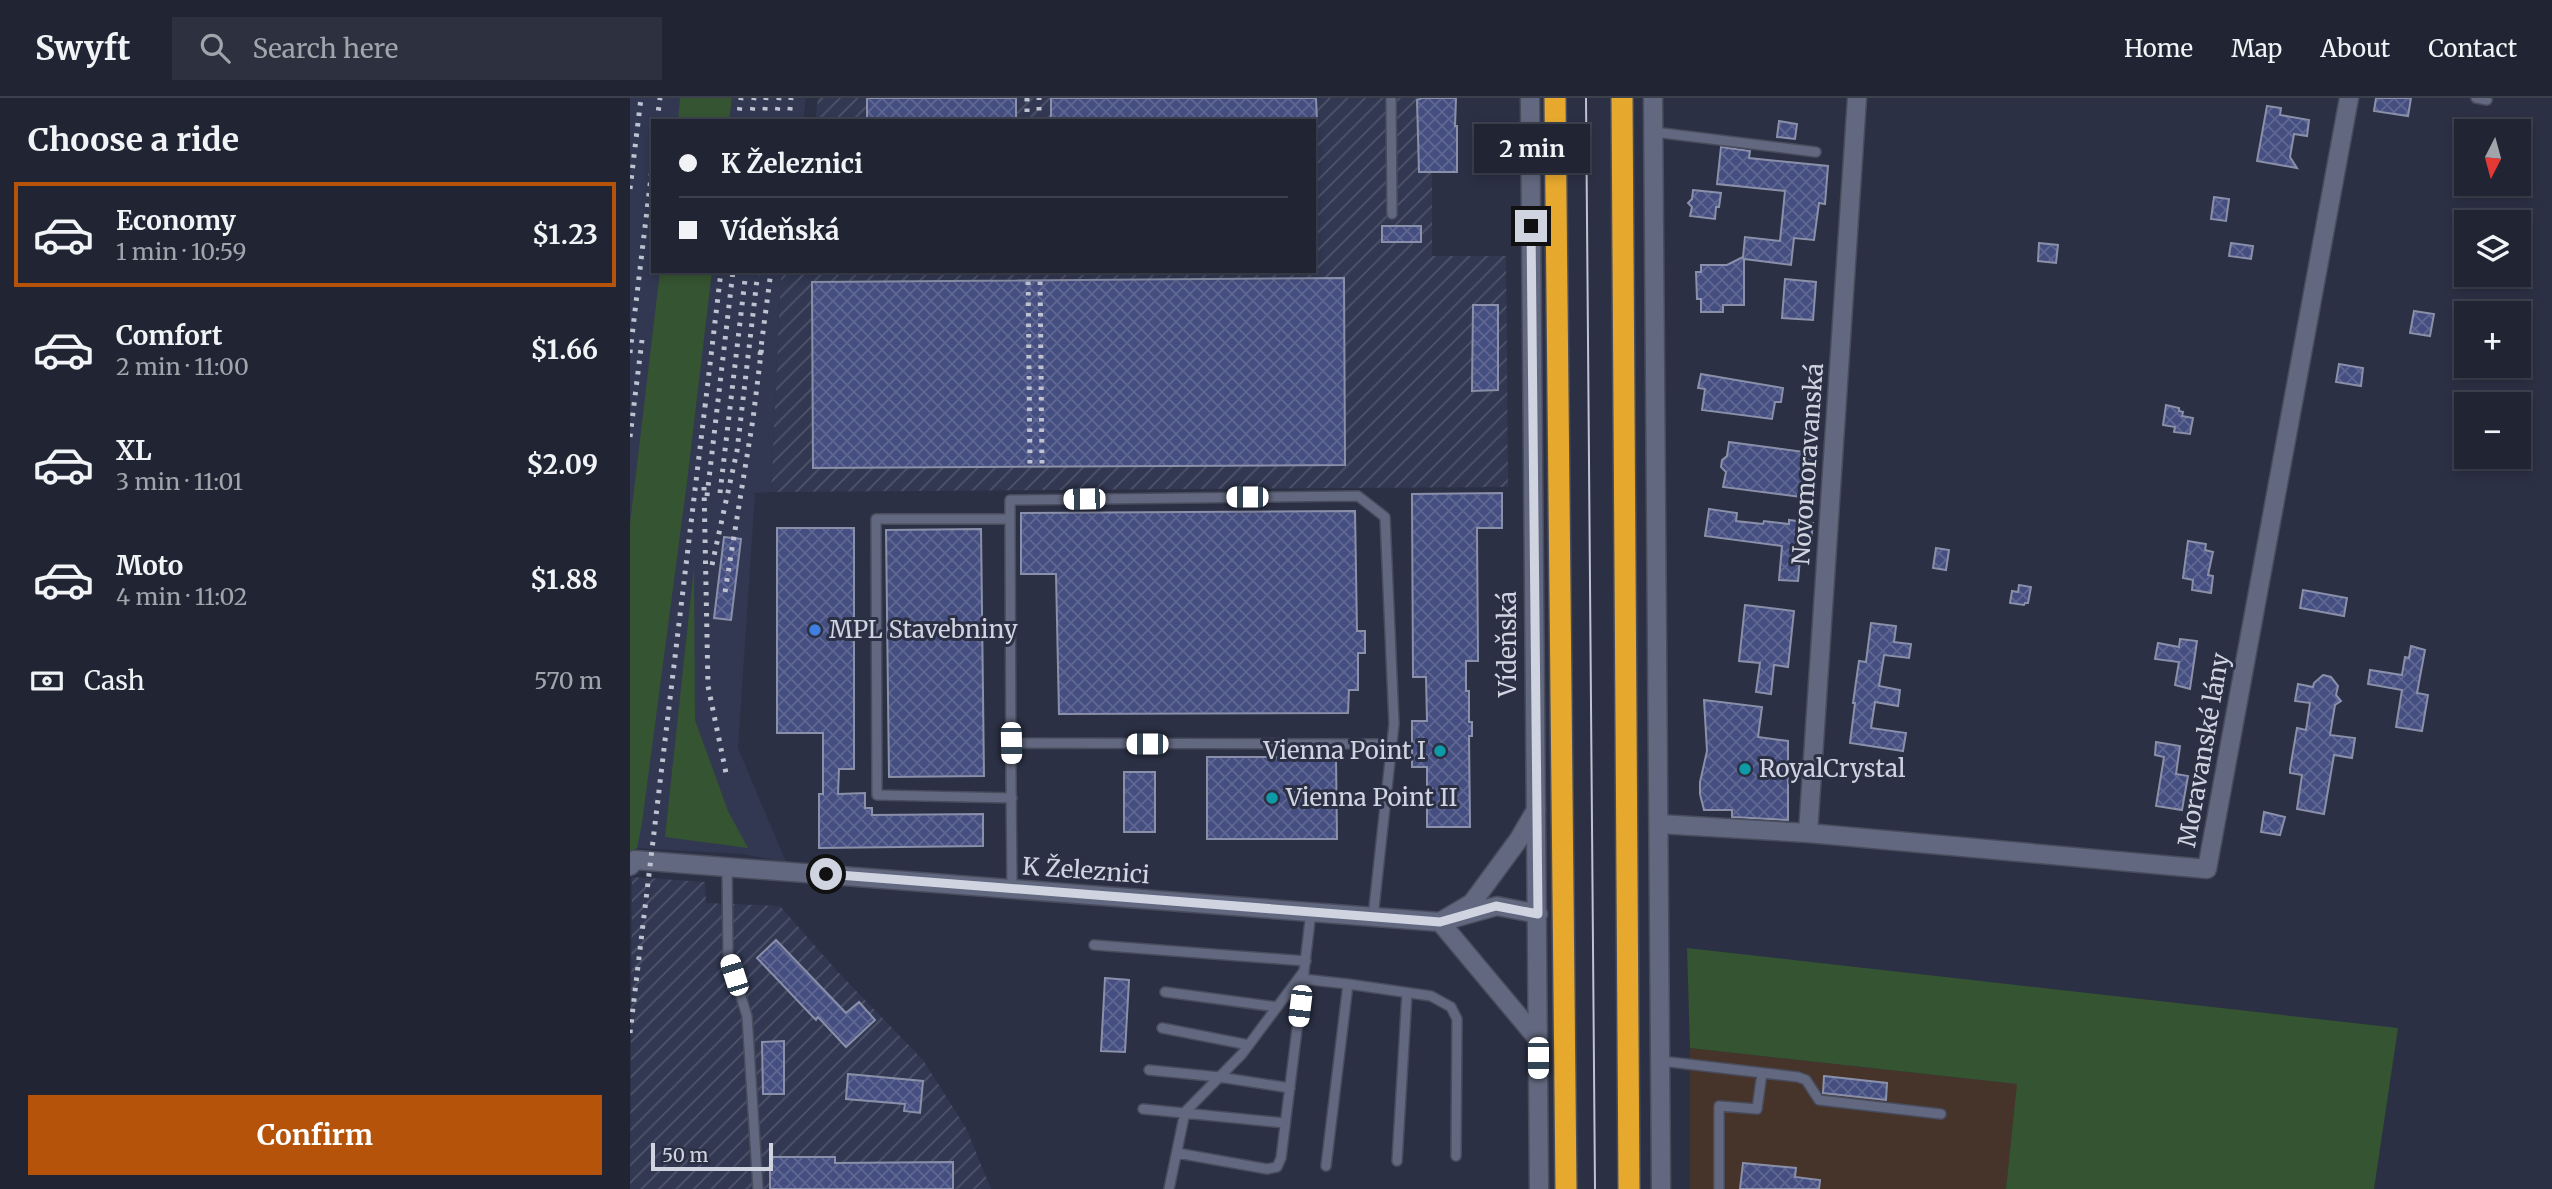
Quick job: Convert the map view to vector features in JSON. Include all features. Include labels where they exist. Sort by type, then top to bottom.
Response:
[{"type":"highway","points":[[1555,98],[1566,1189]]},
{"type":"highway","points":[[1622,98],[1629,1189]]},
{"type":"street","name":"Vídeňská","points":[[1530,98],[1539,1189]]},
{"type":"street","points":[[1653,98],[1661,1189]]},
{"type":"street","name":"Novomoravanská","points":[[1808,832],[1857,98]]},
{"type":"street","name":"Moravanské lány","points":[[1659,824],[1808,832],[2207,869],[2349,98]]},
{"type":"street","points":[[1536,810],[1519,839],[1472,903],[1440,922],[1537,1038]]},
{"type":"street","name":"K Železnici","points":[[630,866],[635,860],[1440,922],[1496,906],[1538,914]]},
{"type":"lane","points":[[1391,98],[1392,214]]},
{"type":"lane","points":[[2476,98],[2487,100]]},
{"type":"lane","points":[[1654,132],[1816,152]]},
{"type":"lane","points":[[1012,890],[1010,500],[1358,496],[1385,517],[1394,724],[1373,917]]},
{"type":"lane","points":[[1010,519],[876,519],[877,795],[1012,798]]},
{"type":"lane","points":[[1011,743],[1392,744]]},
{"type":"lane","points":[[727,867],[728,955],[747,1016],[758,1189]]},
{"type":"lane","points":[[1177,1153],[1267,1169],[1277,1167],[1281,1158],[1311,912]]},
{"type":"lane","points":[[1094,945],[1305,970],[1348,984],[1431,996],[1451,1007],[1457,1019],[1456,1156]]},
{"type":"lane","points":[[1169,1189],[1185,1112],[1249,1045],[1305,970]]},
{"type":"lane","points":[[1326,1166],[1348,984]]},
{"type":"lane","points":[[1166,992],[1277,1007]]},
{"type":"lane","points":[[1397,1161],[1407,993]]},
{"type":"lane","points":[[1162,1028],[1249,1045]]},
{"type":"lane","points":[[1661,1061],[1806,1080],[1819,1100],[1941,1114]]},
{"type":"lane","points":[[1149,1070],[1290,1088]]},
{"type":"lane","points":[[1719,1189],[1719,1106],[1757,1109],[1762,1073]]},
{"type":"lane","points":[[1143,1109],[1285,1123]]},
{"type":"shaded area","points":[[630,98],[806,98],[803,119],[651,119],[651,273],[781,273],[771,492],[755,493],[738,748],[786,862],[742,854],[637,848],[630,852]]},
{"type":"shaded area","points":[[818,98],[1456,98],[1458,172],[1432,172],[1432,256],[1506,256],[1508,487],[771,492],[781,273],[1316,273],[1316,119],[815,119]]},
{"type":"shaded area","points":[[632,877],[705,882],[706,903],[780,906],[838,972],[923,1060],[966,1128],[991,1189],[630,1189]]},
{"type":"shaded area","points":[[1690,1048],[2018,1084],[2006,1189],[1690,1189]]},
{"type":"green space","points":[[680,98],[732,98],[729,119],[678,119]]},
{"type":"green space","points":[[660,273],[712,273],[642,823],[637,848],[630,852],[630,524]]},
{"type":"green space","points":[[694,567],[695,720],[728,811],[748,848],[665,837]]},
{"type":"green space","points":[[1687,948],[2398,1028],[2374,1189],[2006,1189],[2017,1084],[1690,1048]]},
{"type":"building","points":[[867,98],[1016,98],[1016,119],[867,119]]},
{"type":"building","points":[[1051,98],[1316,98],[1317,121],[1316,119],[1051,119]]},
{"type":"building","points":[[1456,98],[1457,172],[1419,172],[1417,100]]},
{"type":"building","points":[[2376,98],[2411,98],[2408,116],[2374,111]]},
{"type":"building","points":[[2267,106],[2281,108],[2280,115],[2309,120],[2307,136],[2294,134],[2290,157],[2297,168],[2257,161]]},
{"type":"building","points":[[1779,121],[1797,124],[1795,139],[1777,137]]},
{"type":"building","points":[[1721,147],[1750,151],[1749,158],[1828,166],[1825,204],[1819,203],[1814,240],[1794,238],[1791,265],[1744,259],[1744,305],[1723,305],[1723,312],[1701,312],[1701,299],[1697,299],[1696,272],[1701,272],[1701,265],[1727,265],[1743,257],[1745,237],[1780,241],[1785,191],[1717,184]]},
{"type":"building","points":[[1693,190],[1721,193],[1715,219],[1690,216],[1692,207],[1688,203],[1692,199]]},
{"type":"building","points":[[2214,197],[2229,199],[2226,221],[2211,219]]},
{"type":"building","points":[[1382,226],[1421,226],[1421,242],[1382,242]]},
{"type":"building","points":[[2039,243],[2058,245],[2056,263],[2038,261]]},
{"type":"building","points":[[2231,243],[2253,246],[2251,259],[2229,256]]},
{"type":"building","points":[[1344,278],[1345,465],[813,468],[812,282]]},
{"type":"building","points":[[1785,279],[1816,282],[1813,320],[1782,318]]},
{"type":"building","points":[[1473,305],[1498,305],[1498,390],[1472,391]]},
{"type":"building","points":[[2414,311],[2434,314],[2430,336],[2410,333]]},
{"type":"building","points":[[2339,364],[2363,368],[2361,386],[2336,382]]},
{"type":"building","points":[[1701,374],[1783,388],[1781,402],[1775,402],[1772,419],[1702,410],[1705,389],[1698,388]]},
{"type":"building","points":[[2166,405],[2179,408],[2179,411],[2183,412],[2182,416],[2193,418],[2190,434],[2174,432],[2175,427],[2163,425]]},
{"type":"building","points":[[1729,442],[1812,453],[1810,498],[1723,487],[1726,472],[1721,467],[1722,460],[1727,456]]},
{"type":"building","points":[[1502,493],[1502,528],[1477,528],[1478,661],[1466,661],[1469,722],[1472,722],[1472,736],[1469,736],[1470,827],[1427,827],[1427,767],[1412,767],[1412,721],[1427,721],[1426,677],[1413,677],[1412,494]]},
{"type":"building","points":[[1709,509],[1737,513],[1736,521],[1789,524],[1789,520],[1813,523],[1810,550],[1801,548],[1798,581],[1779,580],[1782,546],[1705,536]]},
{"type":"building","points":[[1355,511],[1357,631],[1365,631],[1365,653],[1358,653],[1358,690],[1349,690],[1348,713],[1059,714],[1056,574],[1021,574],[1021,513]]},
{"type":"building","name":"MPL Stavebniny","points":[[777,528],[854,528],[854,769],[839,769],[838,794],[865,793],[865,808],[872,808],[872,815],[983,814],[983,846],[819,848],[819,794],[823,794],[823,733],[777,733]]},
{"type":"building","points":[[981,529],[984,776],[889,777],[886,530]]},
{"type":"building","points":[[724,537],[741,539],[731,620],[714,618]]},
{"type":"building","points":[[2188,541],[2206,544],[2205,550],[2213,552],[2208,575],[2213,576],[2211,593],[2192,590],[2193,580],[2183,578]]},
{"type":"building","points":[[1936,548],[1949,550],[1946,570],[1933,568]]},
{"type":"building","points":[[2019,585],[2031,587],[2028,603],[2024,605],[2010,603],[2012,591],[2018,592]]},
{"type":"building","points":[[2303,590],[2347,598],[2344,616],[2300,608]]},
{"type":"building","points":[[1745,605],[1794,611],[1788,667],[1774,665],[1771,694],[1756,692],[1760,663],[1739,661]]},
{"type":"building","points":[[1871,623],[1896,626],[1894,642],[1911,644],[1909,658],[1884,655],[1879,686],[1900,690],[1898,706],[1875,702],[1871,728],[1906,733],[1903,751],[1850,743],[1859,661],[1866,662]]},
{"type":"building","points":[[2180,639],[2197,641],[2190,689],[2175,685],[2179,662],[2155,659],[2158,643],[2179,647]]},
{"type":"building","points":[[2411,646],[2425,650],[2417,693],[2428,695],[2422,731],[2396,727],[2402,690],[2368,684],[2370,670],[2402,675],[2405,657],[2409,658]]},
{"type":"building","points":[[2323,675],[2331,677],[2338,686],[2336,695],[2341,701],[2335,705],[2330,735],[2355,738],[2352,758],[2334,755],[2324,814],[2297,809],[2302,775],[2290,773],[2297,728],[2306,730],[2310,703],[2295,701],[2298,684],[2313,687]]},
{"type":"building","name":"RoyalCrystal","points":[[1704,700],[1762,707],[1758,737],[1788,741],[1788,820],[1732,817],[1732,810],[1704,810],[1700,782],[1707,751]]},
{"type":"building","points":[[2156,742],[2180,746],[2176,774],[2188,776],[2182,810],[2156,806],[2164,757],[2155,755]]},
{"type":"building","name":"Vienna Point II","points":[[1207,757],[1336,757],[1337,839],[1207,839]]},
{"type":"building","points":[[1124,772],[1155,772],[1155,832],[1124,832]]},
{"type":"building","points":[[2264,812],[2285,817],[2280,835],[2261,832]]},
{"type":"building","points":[[776,940],[846,1013],[859,1002],[875,1020],[846,1047],[818,1017],[816,1020],[757,958]]},
{"type":"building","points":[[1105,978],[1129,980],[1125,1052],[1101,1051]]},
{"type":"building","points":[[784,1041],[784,1094],[763,1094],[762,1042]]},
{"type":"building","points":[[848,1074],[923,1081],[920,1113],[904,1111],[905,1104],[846,1099]]},
{"type":"building","points":[[1824,1076],[1887,1083],[1886,1100],[1823,1093]]},
{"type":"building","points":[[770,1157],[835,1157],[835,1163],[953,1162],[953,1189],[770,1189]]},
{"type":"building","points":[[1743,1163],[1796,1168],[1795,1177],[1820,1180],[1819,1189],[1740,1189]]},
{"type":"tram line","points":[[1586,98],[1595,1189]]},
{"type":"railway","points":[[630,189],[641,98]]},
{"type":"railway","points":[[657,119],[660,98]]},
{"type":"railway","points":[[738,119],[741,98]]},
{"type":"railway","points":[[751,119],[754,98]]},
{"type":"railway","points":[[764,119],[766,98]]},
{"type":"railway","points":[[776,119],[779,98]]},
{"type":"railway","points":[[789,119],[791,98]]},
{"type":"railway","points":[[1027,98],[1027,119]]},
{"type":"railway","points":[[1039,98],[1039,119]]},
{"type":"railway","points":[[630,353],[651,177]]},
{"type":"railway","points":[[705,407],[721,273]]},
{"type":"railway","points":[[707,496],[733,273]]},
{"type":"railway","points":[[720,493],[746,273]]},
{"type":"railway","points":[[712,565],[737,451],[758,273]]},
{"type":"railway","points":[[760,355],[771,273]]},
{"type":"railway","points":[[1028,273],[1030,467]]},
{"type":"railway","points":[[1040,273],[1042,467]]},
{"type":"railway","points":[[630,437],[642,340]]},
{"type":"railway","points":[[725,592],[762,345]]},
{"type":"railway","points":[[630,1033],[706,398]]},
{"type":"railway","points":[[704,487],[708,686],[726,773]]},
{"type":"place","name":"MPL Stavebniny","points":[[815,630]]},
{"type":"place","name":"Vienna Point I","points":[[1440,751]]},
{"type":"place","name":"RoyalCrystal","points":[[1745,769]]},
{"type":"place","name":"Vienna Point II","points":[[1272,798]]},
{"type":"route","points":[[826,874],[1440,922],[1496,906],[1538,914],[1531,226]]}]
